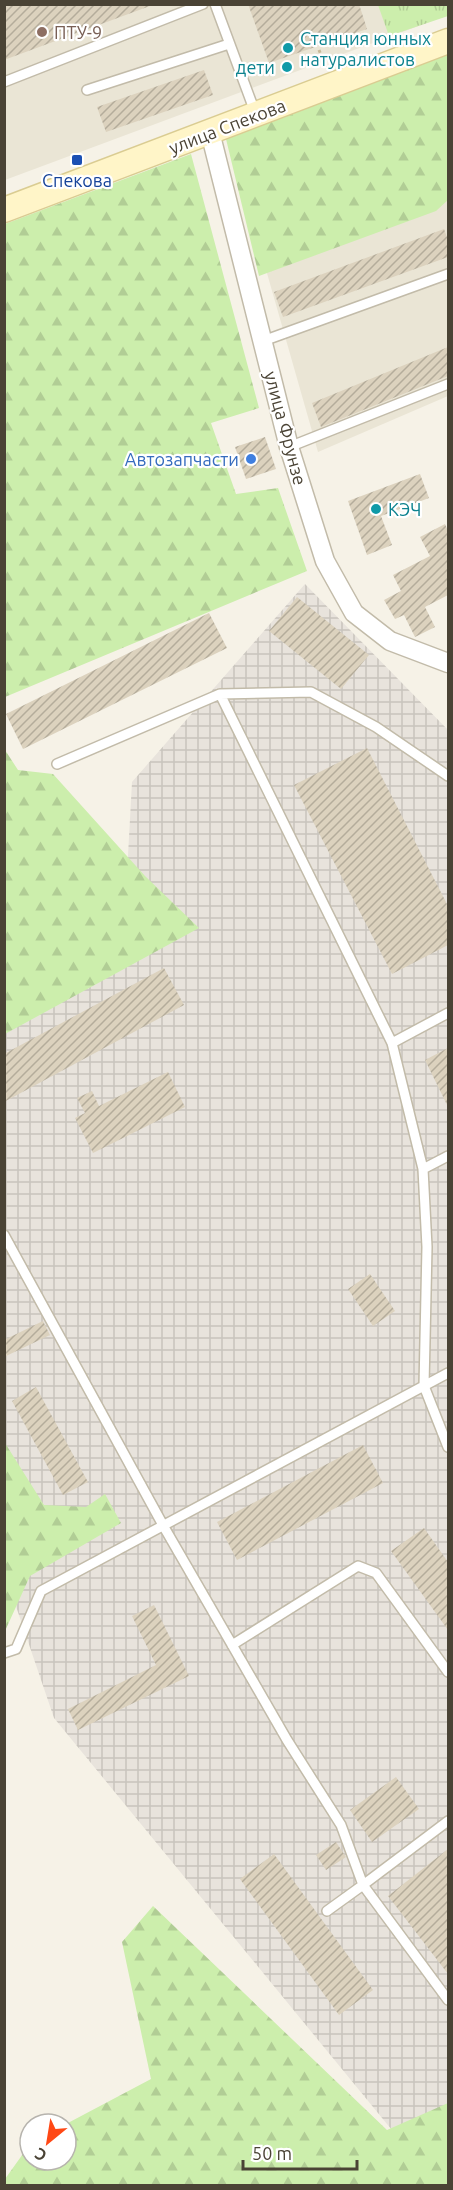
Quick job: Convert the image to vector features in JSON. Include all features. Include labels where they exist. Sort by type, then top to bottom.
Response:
[{"type":"main road","name":"улица Спекова","points":[[4,210],[448,41]]},
{"type":"street","name":"улица Фрунзе","points":[[210,132],[289,447],[325,561],[354,613],[390,641],[448,663]]},
{"type":"lane","points":[[4,82],[203,4]]},
{"type":"lane","points":[[215,4],[256,115]]},
{"type":"lane","points":[[87,90],[229,45]]},
{"type":"lane","points":[[263,341],[448,274]]},
{"type":"lane","points":[[289,447],[448,384]]},
{"type":"lane","points":[[57,764],[220,694],[311,692],[376,727],[448,776]]},
{"type":"lane","points":[[220,694],[392,1043],[423,1169],[427,1247],[424,1386],[448,1447]]},
{"type":"lane","points":[[392,1043],[448,1013]]},
{"type":"lane","points":[[423,1169],[448,1156]]},
{"type":"lane","points":[[4,1235],[164,1527],[287,1740],[341,1825],[363,1885],[448,2000]]},
{"type":"lane","points":[[4,1653],[16,1649],[41,1591],[448,1373]]},
{"type":"lane","points":[[232,1645],[358,1566],[376,1573],[448,1672]]},
{"type":"lane","points":[[327,1911],[448,1821]]},
{"type":"path","points":[[319,50],[326,69]]},
{"type":"shaded area","points":[[5,5],[448,5],[448,15],[5,180]]},
{"type":"shaded area","points":[[448,74],[448,396],[318,452],[233,154]]},
{"type":"shaded area","points":[[305,584],[448,730],[448,2185],[437,2185],[54,1718],[5,1574],[4,987],[124,929],[132,782]]},
{"type":"green space","points":[[378,5],[448,5],[448,16],[389,36]]},
{"type":"green space","points":[[448,52],[448,200],[436,211],[259,276],[226,139]]},
{"type":"green space","points":[[191,154],[259,408],[211,423],[236,494],[278,488],[307,571],[5,697],[5,224]]},
{"type":"green space","points":[[5,750],[18,770],[53,774],[145,876],[199,928],[5,1034]]},
{"type":"green space","points":[[5,1443],[44,1505],[86,1507],[105,1494],[121,1523],[30,1576],[5,1631]]},
{"type":"green space","points":[[153,1906],[387,2130],[448,2103],[448,2185],[5,2185],[5,2179],[18,2161],[18,2172],[78,2172],[78,2118],[151,2079],[122,1942]]},
{"type":"building","name":"ПТУ-9","points":[[4,4],[150,4],[150,6],[4,60]]},
{"type":"building","name":"Станция юнных натуралистов","points":[[248,4],[359,4],[367,29],[269,63]]},
{"type":"building","points":[[204,70],[213,95],[106,132],[97,107]]},
{"type":"building","points":[[444,229],[448,240],[448,257],[283,317],[274,292]]},
{"type":"building","points":[[448,347],[448,376],[321,427],[312,403]]},
{"type":"building","points":[[265,437],[276,469],[246,479],[235,447]]},
{"type":"building","name":"КЭЧ","points":[[420,474],[429,498],[381,516],[392,545],[367,555],[348,501]]},
{"type":"building","points":[[445,524],[448,531],[448,595],[425,607],[435,627],[415,637],[404,615],[395,619],[384,600],[401,591],[393,575],[430,556],[420,537]]},
{"type":"building","points":[[297,597],[369,655],[341,689],[269,631]]},
{"type":"building","points":[[209,613],[227,648],[23,749],[6,714]]},
{"type":"building","points":[[367,748],[448,906],[448,945],[392,974],[294,785]]},
{"type":"building","points":[[164,968],[184,1005],[4,1102],[4,1054]]},
{"type":"building","points":[[448,1048],[448,1107],[425,1060]]},
{"type":"building","points":[[168,1072],[185,1107],[93,1153],[75,1118],[85,1113],[77,1098],[92,1091],[99,1106]]},
{"type":"building","points":[[370,1274],[395,1311],[373,1326],[348,1289]]},
{"type":"building","points":[[43,1321],[50,1335],[4,1357],[4,1340]]},
{"type":"building","points":[[36,1387],[88,1482],[63,1495],[12,1401]]},
{"type":"building","points":[[363,1445],[383,1483],[237,1560],[217,1522]]},
{"type":"building","points":[[424,1528],[448,1562],[448,1630],[391,1551]]},
{"type":"building","points":[[154,1605],[189,1676],[78,1730],[68,1709],[156,1665],[132,1616]]},
{"type":"building","points":[[396,1777],[419,1809],[372,1842],[350,1810]]},
{"type":"building","points":[[336,1842],[346,1857],[326,1870],[316,1855]]},
{"type":"building","points":[[448,1849],[448,1974],[388,1896]]},
{"type":"building","points":[[274,1854],[373,1990],[339,2015],[240,1879]]},
{"type":"place","name":"ПТУ-9","points":[[42,32]]},
{"type":"place","name":"Станция юнных натуралистов","points":[[288,48]]},
{"type":"place","name":"дети","points":[[287,67]]},
{"type":"place","name":"Спекова","points":[[77,160]]},
{"type":"place","name":"Автозапчасти","points":[[251,459]]},
{"type":"place","name":"КЭЧ","points":[[376,509]]}]
